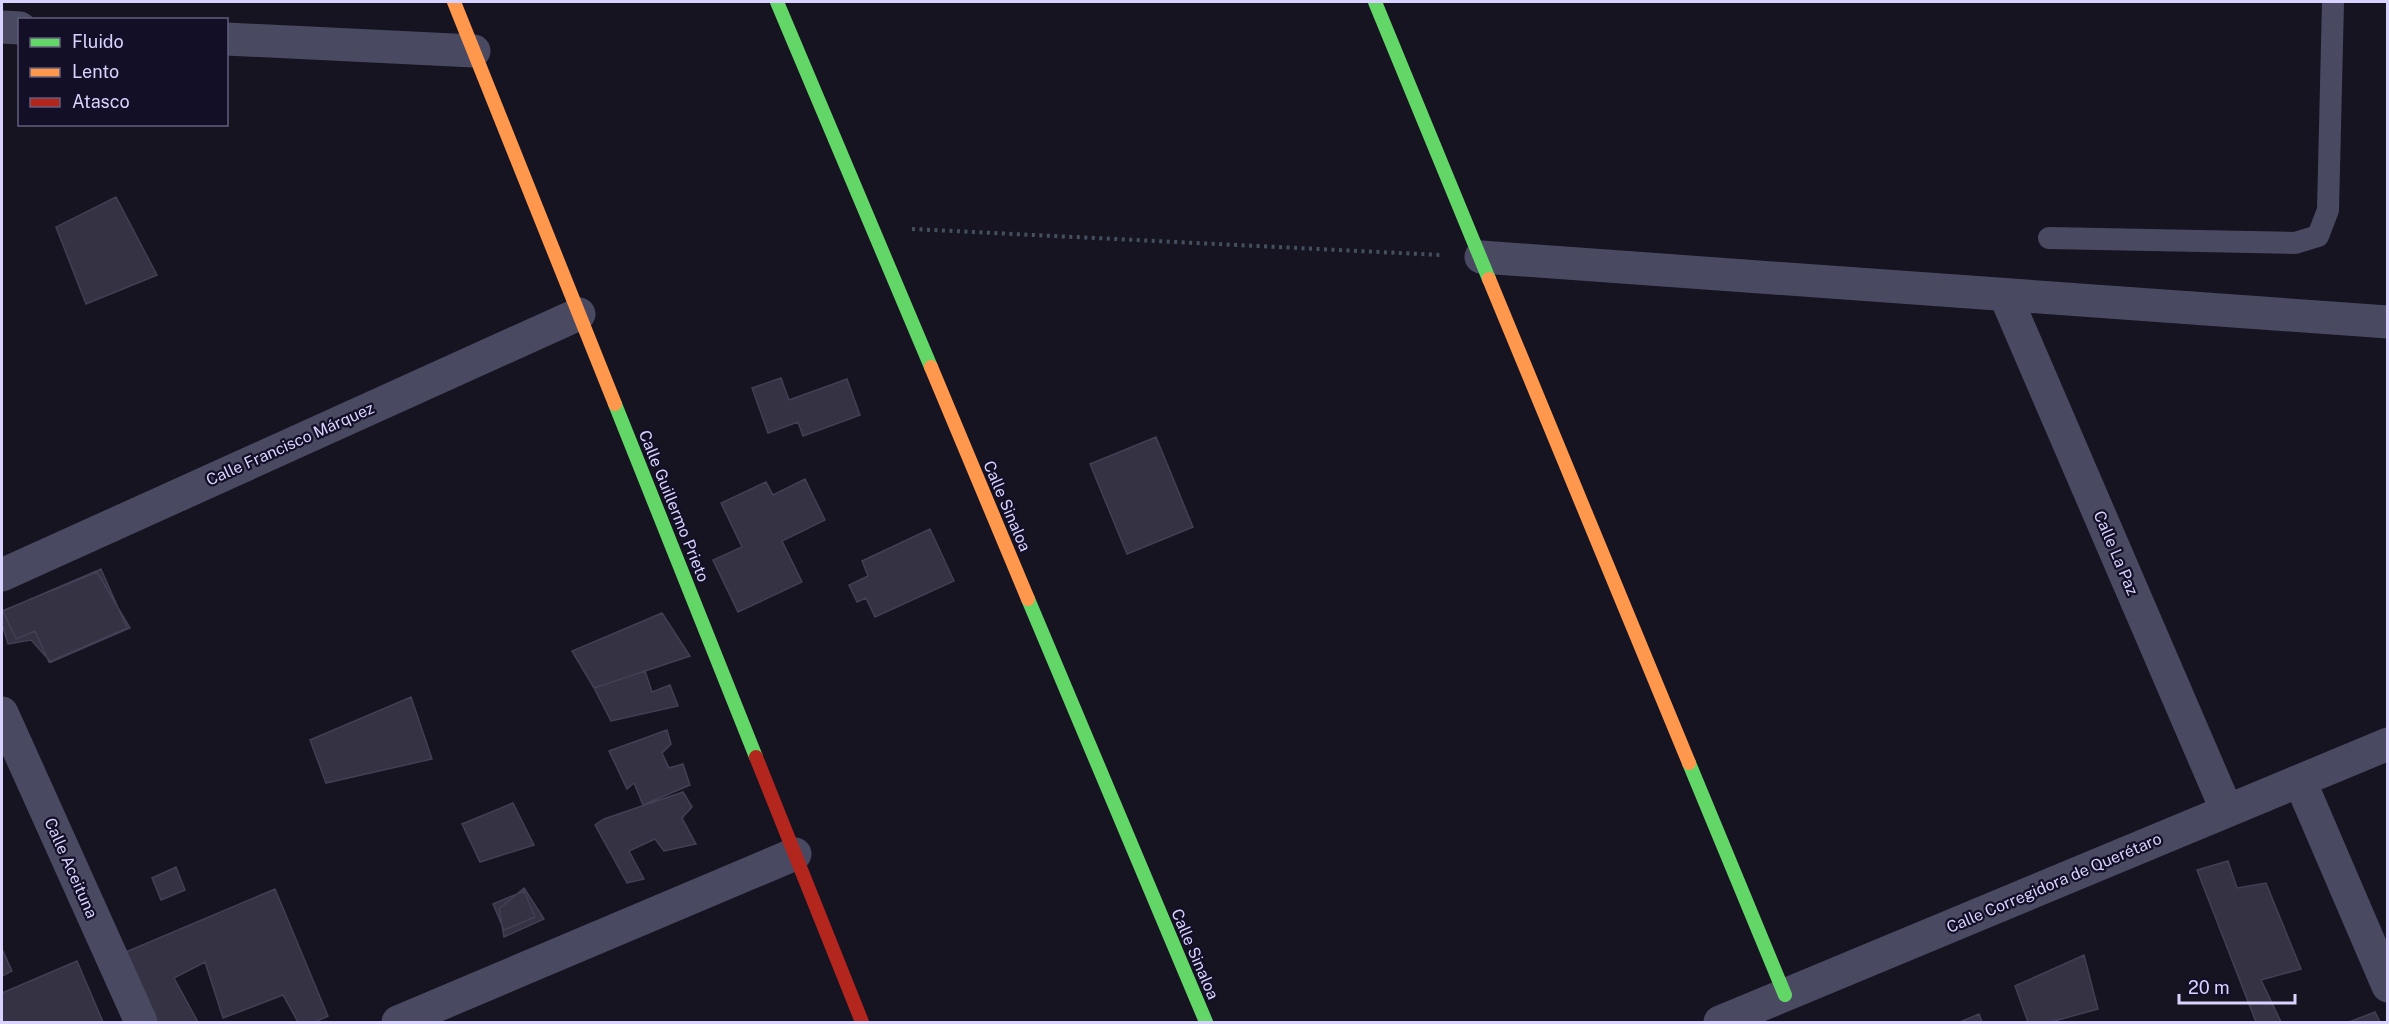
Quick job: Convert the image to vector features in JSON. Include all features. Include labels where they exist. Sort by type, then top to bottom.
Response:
[{"type":"street","name":"Calle Guillermo Prieto","points":[[454,2],[862,1023]]},
{"type":"street","name":"Calle Sinaloa","points":[[777,2],[1206,1023]]},
{"type":"street","points":[[1375,2],[1785,995]]},
{"type":"street","points":[[2,27],[18,28]]},
{"type":"street","points":[[228,39],[474,51]]},
{"type":"street","points":[[1481,257],[2388,322]]},
{"type":"street","name":"Calle La Paz","points":[[2005,295],[2227,811]]},
{"type":"street","name":"Calle Francisco Márquez","points":[[2,575],[579,314]]},
{"type":"street","name":"Calle Aceituna","points":[[2,713],[141,1023]]},
{"type":"street","name":"Calle Corregidora de Querétaro","points":[[1720,1023],[2388,744]]},
{"type":"street","points":[[2300,781],[2388,986]]},
{"type":"street","points":[[398,1023],[795,854]]},
{"type":"lane","points":[[2049,237],[2295,243],[2318,236],[2328,210],[2333,2]]},
{"type":"path","points":[[872,227],[1481,257]]},
{"type":"building","points":[[116,197],[157,275],[86,304],[56,227]]},
{"type":"building","points":[[781,378],[789,400],[847,379],[860,415],[803,436],[798,422],[768,433],[752,388]]},
{"type":"building","points":[[1156,437],[1193,527],[1127,554],[1090,464]]},
{"type":"building","points":[[805,479],[825,520],[782,541],[802,582],[738,612],[713,560],[742,547],[721,503],[766,482],[773,495]]},
{"type":"building","points":[[930,529],[954,581],[875,617],[866,598],[857,602],[849,585],[868,576],[862,561]]},
{"type":"building","points":[[101,569],[127,628],[49,662],[35,631],[16,639],[3,611]]},
{"type":"building","points":[[97,572],[130,628],[51,662],[31,640],[8,644],[2,624],[2,611]]},
{"type":"building","points":[[662,613],[690,656],[594,688],[572,651]]},
{"type":"building","points":[[645,671],[652,692],[670,685],[678,706],[611,721],[594,688]]},
{"type":"building","points":[[411,697],[432,759],[326,783],[310,740]]},
{"type":"building","points":[[667,730],[671,744],[662,753],[669,768],[683,764],[690,785],[643,805],[634,783],[627,789],[609,751]]},
{"type":"building","points":[[683,792],[692,807],[682,818],[696,844],[664,851],[655,839],[629,851],[644,879],[627,883],[595,825],[604,819]]},
{"type":"building","points":[[513,803],[534,845],[480,862],[462,824]]},
{"type":"building","points":[[2228,861],[2237,888],[2266,883],[2301,969],[2261,980],[2281,1022],[2256,1022],[2197,870]]},
{"type":"building","points":[[176,867],[185,890],[161,900],[152,878]]},
{"type":"building","points":[[524,888],[544,919],[504,937],[499,909]]},
{"type":"building","points":[[275,889],[328,1016],[315,1022],[298,1022],[283,995],[223,1018],[205,962],[174,978],[198,1022],[154,1022],[126,952]]},
{"type":"building","points":[[524,891],[535,917],[504,930],[493,904]]},
{"type":"building","points":[[2,949],[12,971],[2,976]]},
{"type":"building","points":[[2084,955],[2098,1009],[2051,1022],[2028,1022],[2015,986]]},
{"type":"building","points":[[77,961],[103,1022],[2,1022],[2,993]]},
{"type":"building","points":[[2375,1012],[2380,1022],[2349,1022]]},
{"type":"building","points":[[1979,1014],[1982,1022],[1960,1022]]},
{"type":"traffic: fast","points":[[777,2],[931,367]]},
{"type":"traffic: fast","points":[[1375,2],[1489,279]]},
{"type":"traffic: fast","points":[[615,404],[756,757]]},
{"type":"traffic: fast","points":[[1028,599],[1206,1022]]},
{"type":"traffic: fast","points":[[1689,763],[1785,995]]},
{"type":"traffic: slow","points":[[454,2],[615,404]]},
{"type":"traffic: slow","points":[[1489,279],[1689,763]]},
{"type":"traffic: slow","points":[[931,367],[1028,599]]},
{"type":"traffic: jam","points":[[756,757],[862,1022]]}]
